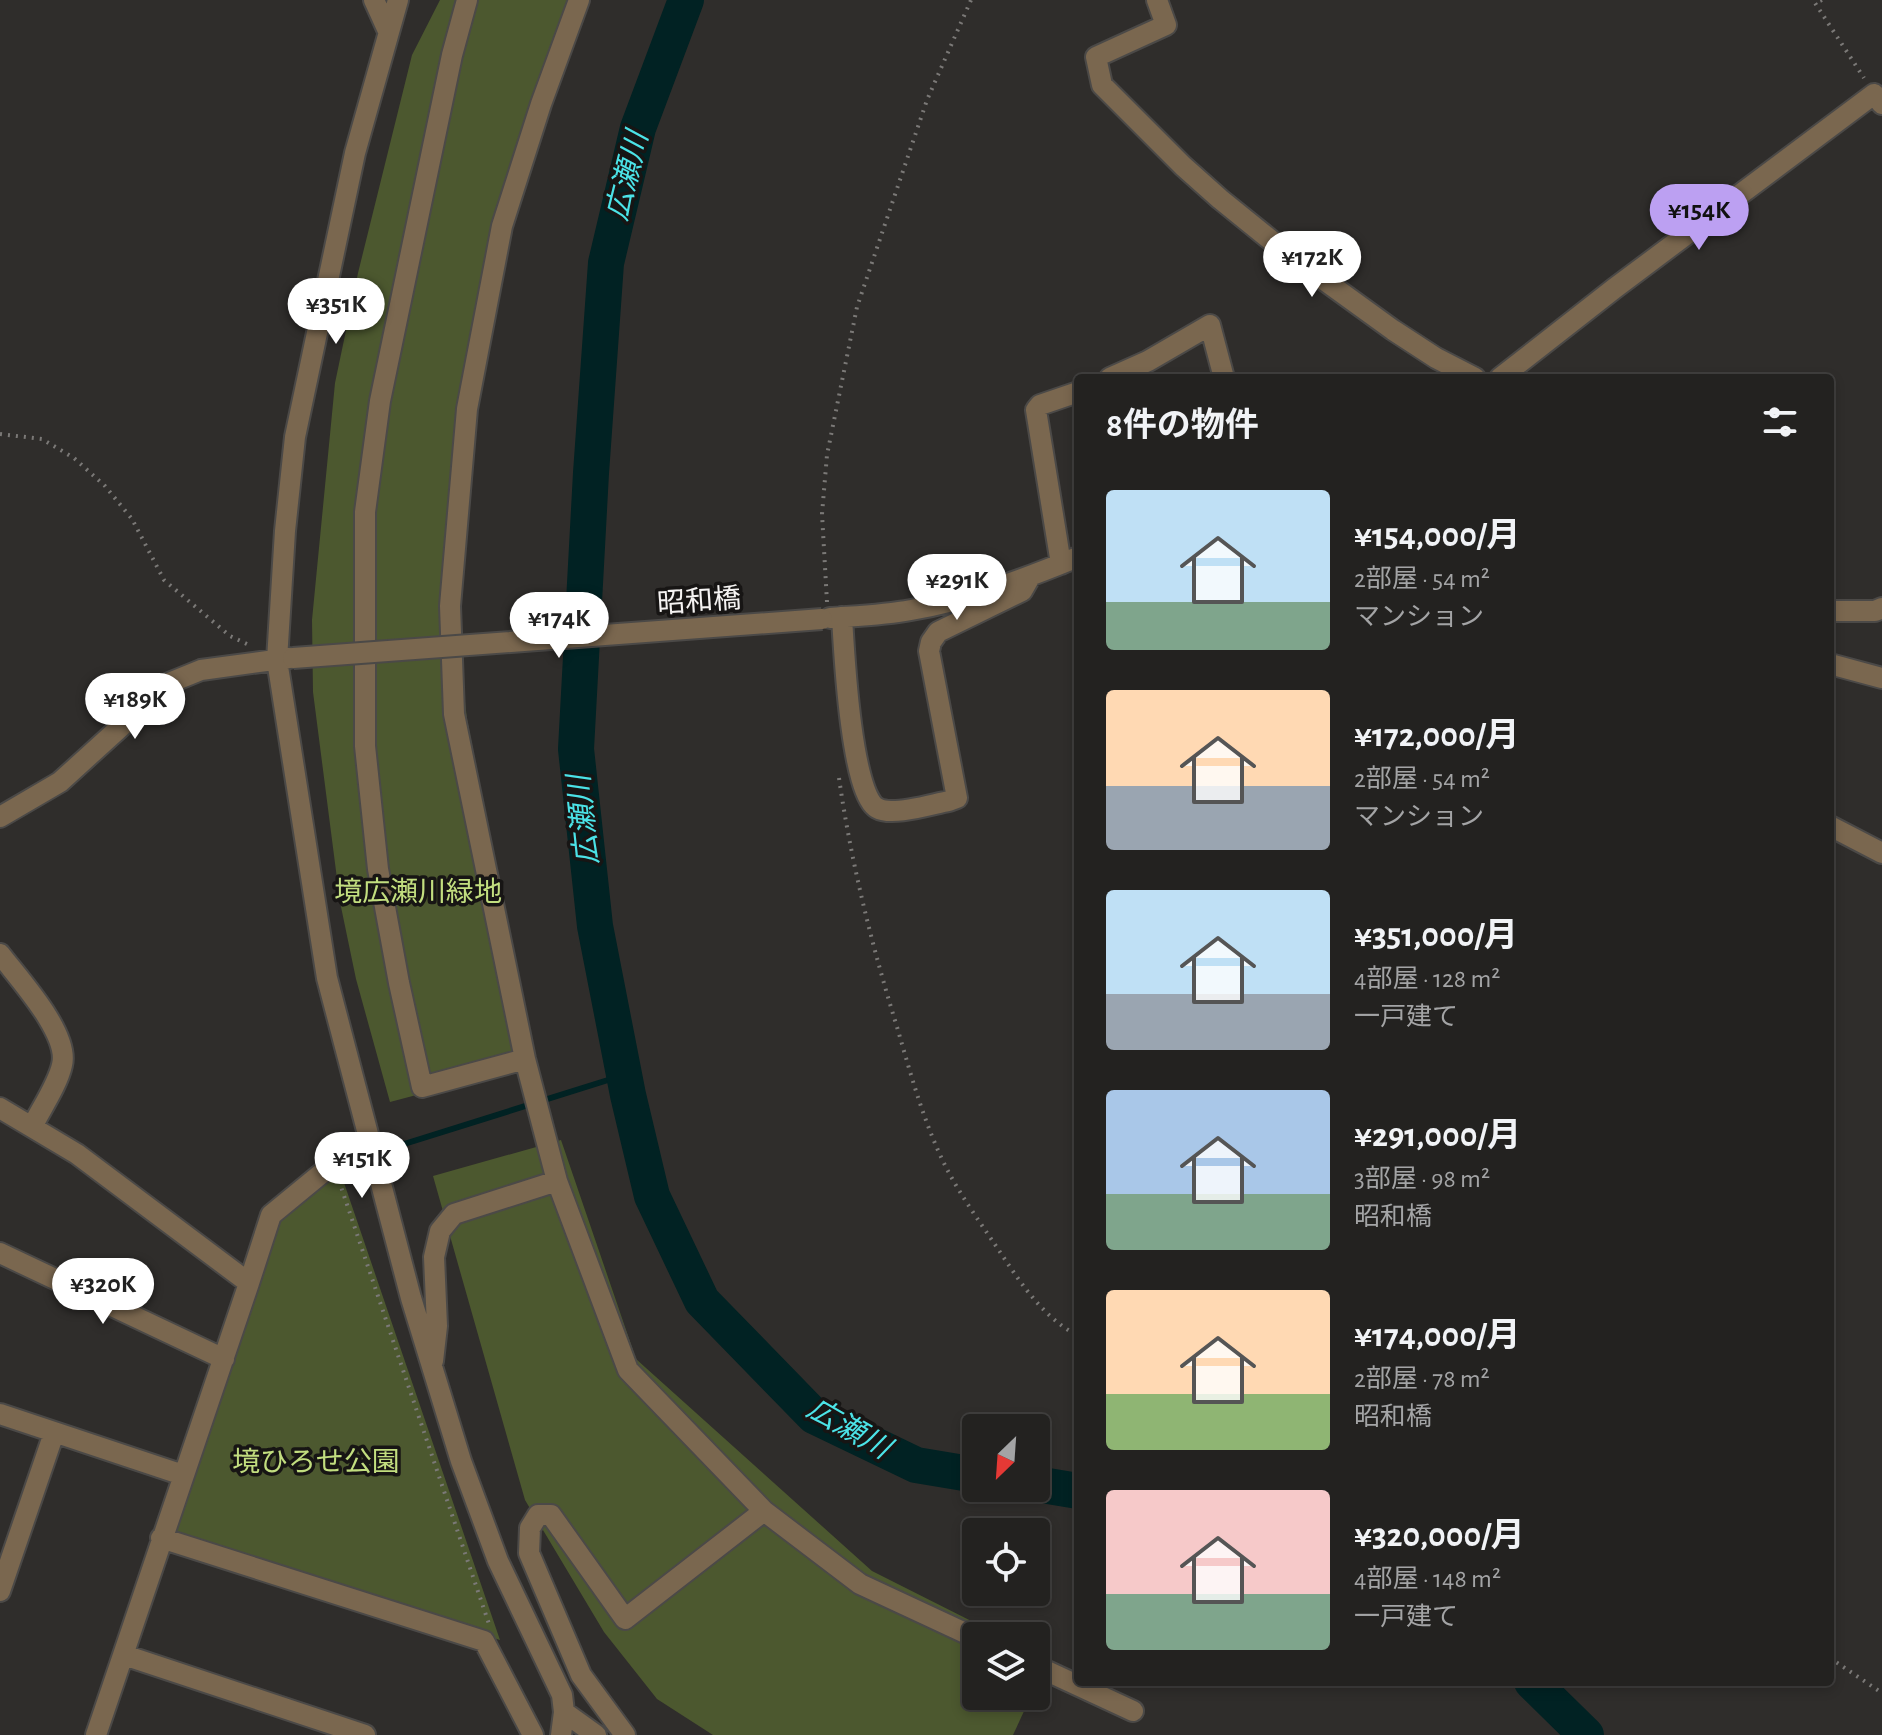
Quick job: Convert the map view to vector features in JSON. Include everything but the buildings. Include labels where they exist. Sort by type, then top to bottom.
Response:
[{"type":"street","points":[[374,0],[388,31]]},
{"type":"street","points":[[398,0],[355,153],[295,437],[285,531],[285,659],[327,978],[411,1298],[461,1461],[498,1561],[562,1695],[564,1712],[561,1735]]},
{"type":"street","points":[[467,0],[452,55],[380,401],[365,512],[365,746],[378,869],[422,1087],[525,1059]]},
{"type":"street","points":[[579,0],[541,104],[502,226],[467,409],[450,606],[454,714],[525,1059],[557,1181],[628,1370],[764,1511],[860,1584],[962,1631]]},
{"type":"street","points":[[1157,0],[1166,25],[1096,57],[1102,85],[1183,166],[1231,208],[1346,297],[1436,358],[1467,374]]},
{"type":"street","points":[[1505,374],[1615,288],[1878,99]]},
{"type":"street","points":[[1119,374],[1210,325],[1223,374]]},
{"type":"street","points":[[831,614],[853,741],[868,801],[878,809],[890,812],[957,798],[929,651],[931,642],[938,632],[1022,591],[1030,577],[1070,560],[1036,410],[1040,405],[1074,393]]},
{"type":"street","name":"昭和橋","points":[[0,817],[60,782],[169,683],[201,670],[285,659],[910,610],[949,602],[1030,577]]},
{"type":"street","points":[[1834,611],[1875,611],[1882,608]]},
{"type":"street","points":[[1834,665],[1882,678]]},
{"type":"street","points":[[1834,828],[1882,853]]},
{"type":"street","points":[[0,954],[62,1044],[63,1065],[32,1127]]},
{"type":"street","points":[[0,1108],[77,1154],[249,1283]]},
{"type":"street","points":[[96,1735],[271,1215],[333,1164]]},
{"type":"street","points":[[433,1369],[437,1326],[434,1257],[440,1231],[454,1214],[557,1181]]},
{"type":"street","points":[[0,1253],[224,1359]]},
{"type":"street","points":[[0,1414],[183,1475]]},
{"type":"street","points":[[0,1590],[54,1433]]},
{"type":"street","points":[[625,1735],[581,1675],[529,1553],[530,1528],[538,1515],[551,1515],[625,1619],[764,1511]]},
{"type":"street","points":[[161,1538],[484,1641],[533,1735]]},
{"type":"street","points":[[124,1655],[354,1733]]},
{"type":"street","points":[[1050,1672],[1074,1684]]},
{"type":"street","points":[[1079,1686],[1133,1711]]},
{"type":"street","points":[[564,1712],[596,1735]]},
{"type":"path","points":[[831,614],[822,514],[827,455],[857,307],[927,100],[971,0]]},
{"type":"path","points":[[1822,0],[1815,3],[1878,99]]},
{"type":"path","points":[[0,434],[42,439],[74,458],[105,486],[132,519],[164,580],[230,636],[285,659]]},
{"type":"path","points":[[839,776],[844,815],[874,945],[916,1093],[938,1151],[966,1202],[1029,1295],[1050,1317],[1074,1333]]},
{"type":"path","points":[[333,1164],[493,1635]]},
{"type":"path","points":[[1834,1661],[1882,1693]]},
{"type":"green space","name":"境広瀬川緑地","points":[[440,0],[585,0],[507,227],[471,416],[454,607],[467,719],[534,1064],[390,1102],[356,979],[340,902],[313,692],[312,620],[335,383],[358,273],[412,55]]},
{"type":"green space","points":[[561,1140],[636,1359],[872,1571],[973,1622],[962,1622],[962,1710],[1025,1710],[1013,1735],[713,1735],[657,1699],[604,1632],[525,1500],[433,1176]]},
{"type":"green space","name":"境ひろせ公園","points":[[340,1171],[500,1640],[166,1534],[282,1217]]},
{"type":"waterway","name":"広瀬川","points":[[686,0],[638,128],[606,263],[576,749],[595,926],[628,1095],[652,1196],[702,1301],[814,1416],[916,1465],[962,1473]]},
{"type":"waterway","points":[[385,1150],[624,1075]]},
{"type":"waterway","name":"広瀬川","points":[[1050,1486],[1074,1490]]},
{"type":"waterway","name":"広瀬川","points":[[1536,1686],[1586,1735]]}]
